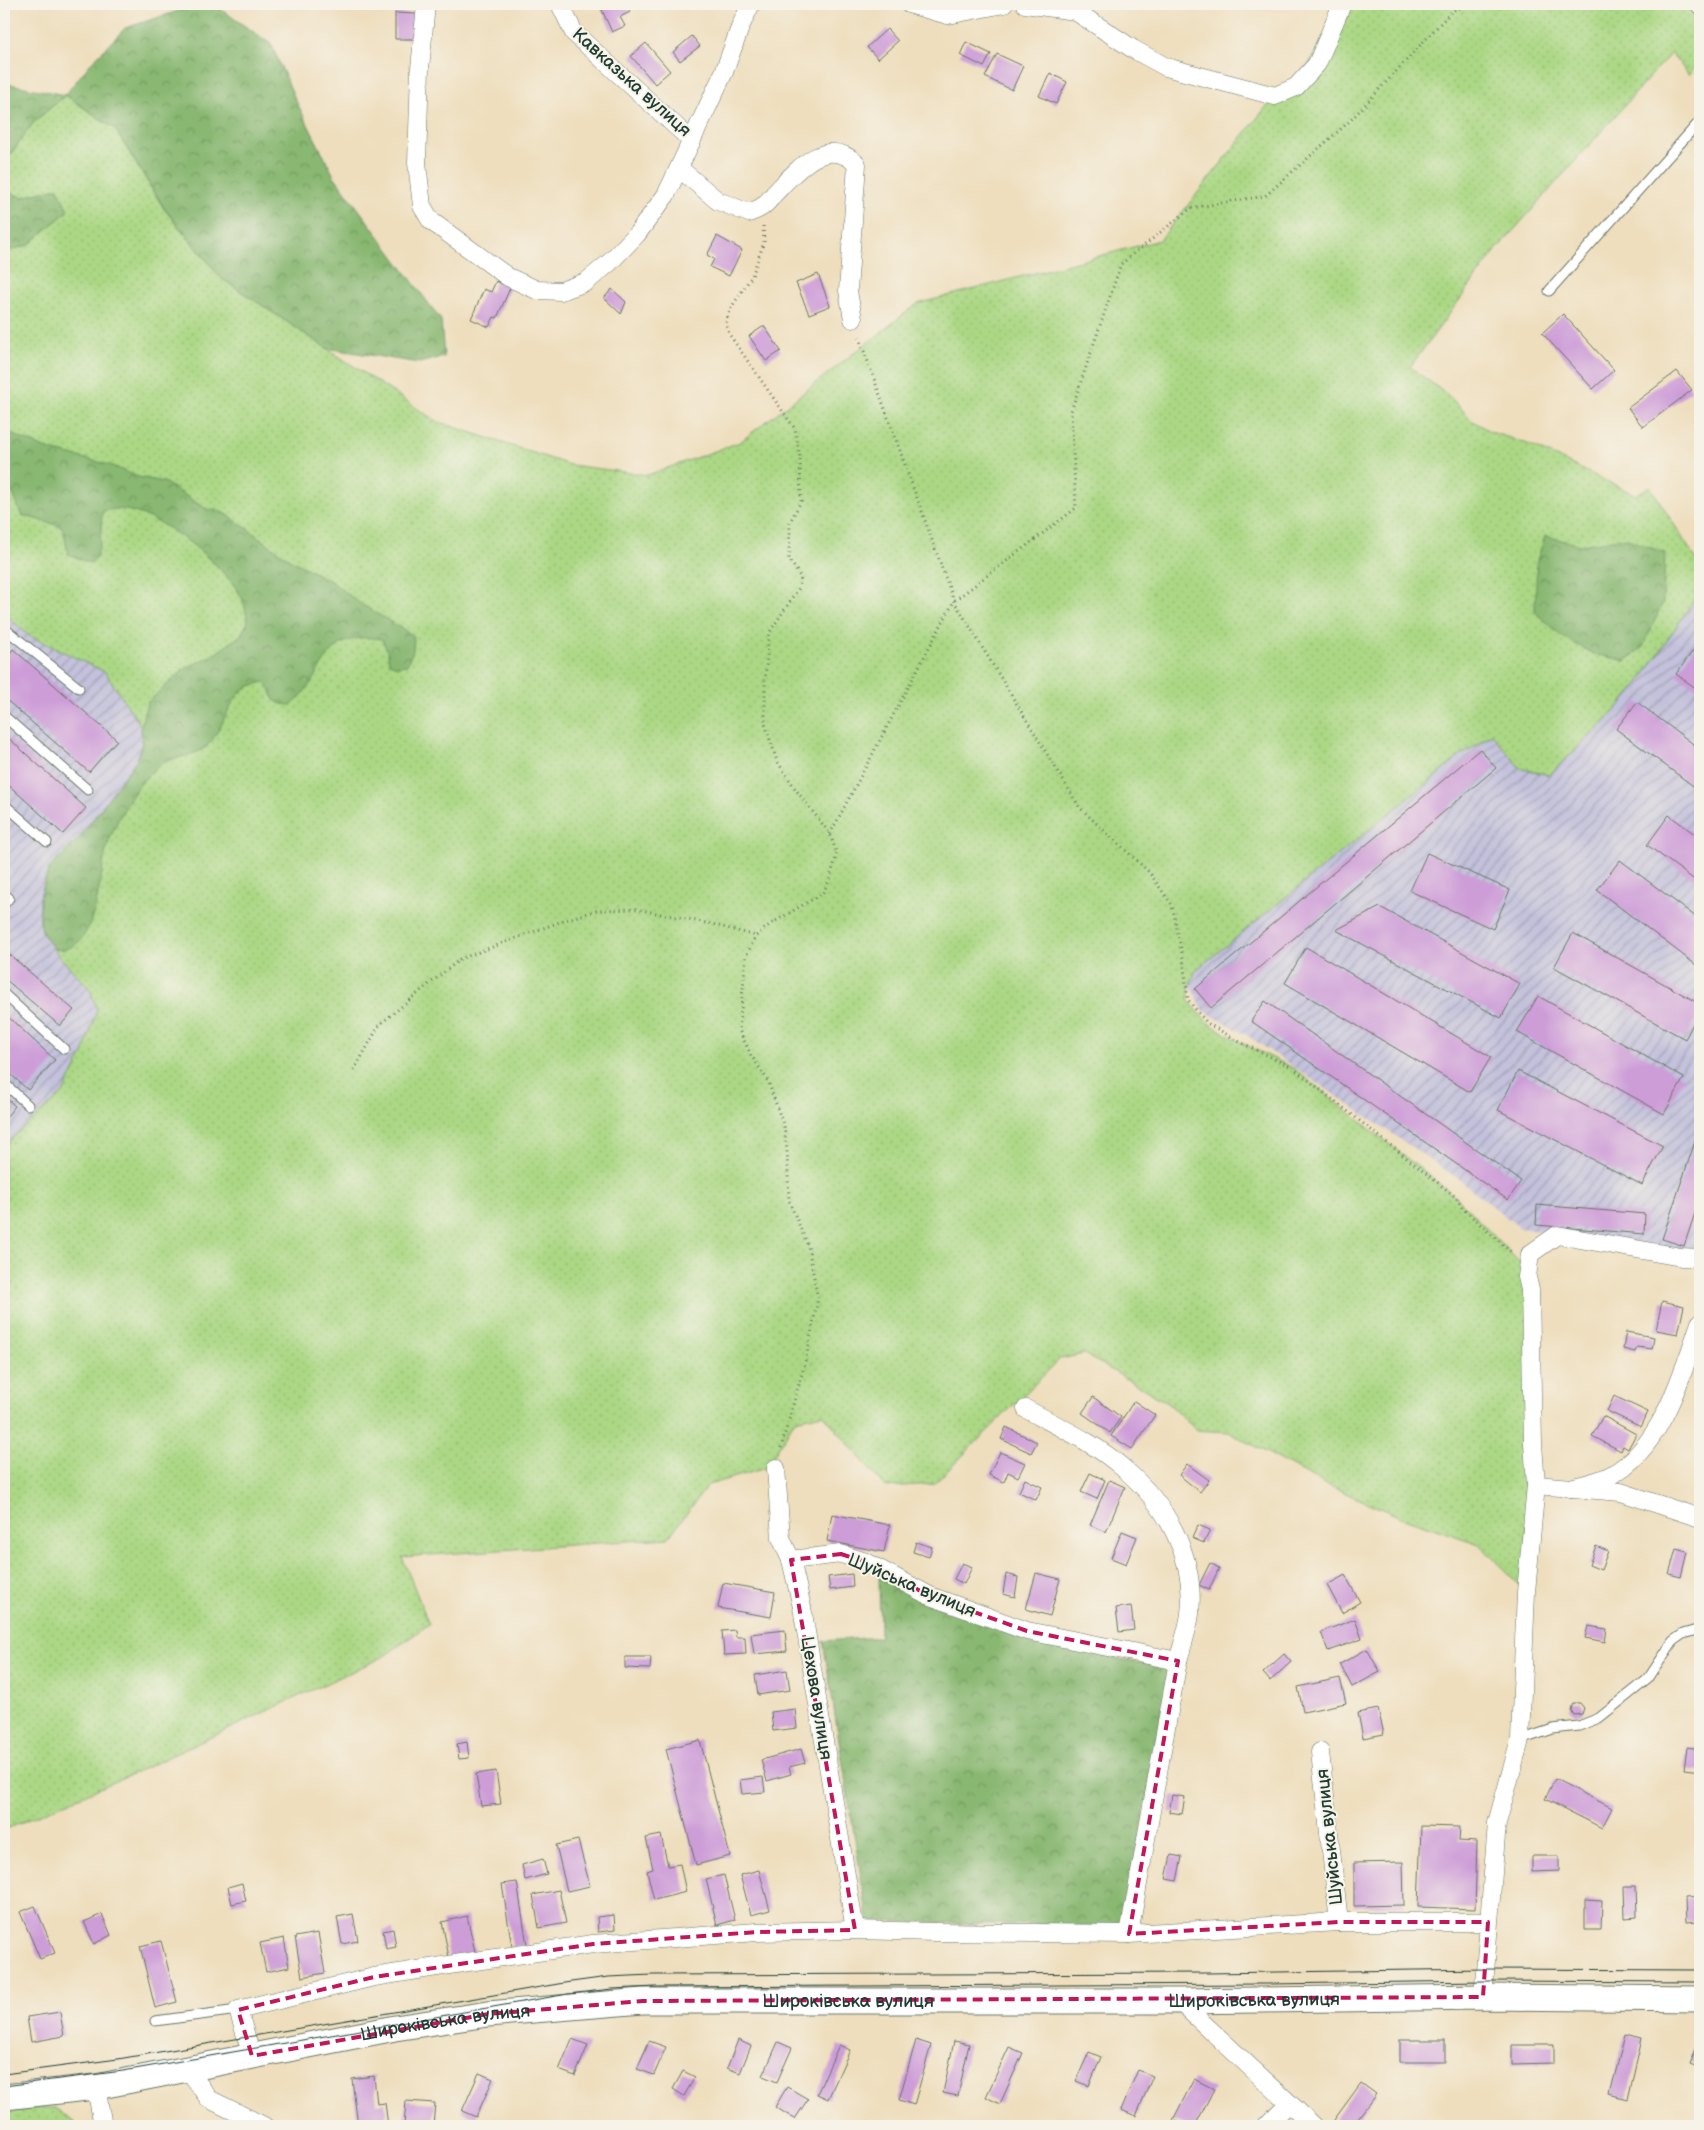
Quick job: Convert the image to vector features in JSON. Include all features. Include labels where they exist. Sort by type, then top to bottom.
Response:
[{"type":"main road","name":"Широківська вулиця","points":[[4,2097],[96,2087],[395,2028],[488,2014],[643,2001],[1700,1999]]},
{"type":"street","points":[[426,4],[420,69],[418,144],[422,206],[431,221],[508,277],[537,290],[561,291],[586,282],[609,263],[637,234],[666,195],[692,141]]},
{"type":"street","name":"Кавказька вулиця","points":[[560,4],[574,33],[692,141],[724,72],[741,24],[751,4]]},
{"type":"street","points":[[909,4],[948,15],[1004,4]]},
{"type":"street","points":[[1025,4],[1075,11],[1133,49],[1166,67],[1275,96],[1296,87],[1317,64],[1342,4]]},
{"type":"street","points":[[680,169],[718,201],[749,213],[761,208],[808,162],[823,153],[839,152],[849,156],[857,164],[848,291],[853,319]]},
{"type":"street","points":[[1483,1998],[1496,1823],[1520,1740],[1526,1592],[1536,1485],[1533,1444],[1530,1290],[1527,1277],[1530,1254],[1557,1235],[1681,1257],[1700,1258]]},
{"type":"street","points":[[1571,1488],[1610,1476],[1632,1461],[1656,1430],[1677,1388],[1700,1323]]},
{"type":"street","points":[[1026,1408],[1089,1443],[1124,1468],[1168,1518],[1184,1552],[1190,1581],[1190,1614],[1178,1662],[1129,1934]]},
{"type":"street","name":"Цехова вулиця","points":[[776,1468],[781,1538],[791,1560],[802,1607],[855,1930]]},
{"type":"street","points":[[1536,1485],[1621,1492],[1700,1518]]},
{"type":"street","name":"Шуйська вулиця","points":[[791,1560],[840,1554],[866,1562],[930,1596],[1028,1631],[1178,1662]]},
{"type":"street","name":"Шуйська вулиця","points":[[1320,1752],[1339,1922]]},
{"type":"street","points":[[252,2056],[238,2010],[374,1977],[593,1944],[757,1932],[855,1930],[1129,1934],[1339,1922],[1488,1922]]},
{"type":"street","points":[[1179,2001],[1314,2126]]},
{"type":"street","points":[[188,2069],[209,2099],[264,2126]]},
{"type":"street","points":[[96,2087],[103,2126]]},
{"type":"street","points":[[1266,2126],[1289,2103]]},
{"type":"lane","points":[[1549,291],[1700,120]]},
{"type":"lane","points":[[4,628],[79,688]]},
{"type":"lane","points":[[4,716],[88,790]]},
{"type":"lane","points":[[4,804],[47,842]]},
{"type":"lane","points":[[4,894],[9,898],[4,904]]},
{"type":"lane","points":[[4,994],[64,1048]]},
{"type":"lane","points":[[4,1083],[28,1105]]},
{"type":"lane","points":[[1520,1740],[1553,1729],[1579,1726],[1599,1718],[1648,1679],[1673,1641],[1683,1634],[1700,1629]]},
{"type":"lane","points":[[155,2021],[238,2010]]},
{"type":"path","points":[[830,834],[954,602],[1076,508],[1071,411],[1121,264],[1191,208],[1265,196],[1351,120],[1452,11],[1470,4]]},
{"type":"path","points":[[761,208],[764,242],[752,276],[729,311],[726,323],[729,334],[795,429],[800,458],[801,502],[790,522],[789,559],[801,578],[799,588],[769,633],[765,680],[765,724],[777,761],[830,834],[837,854],[829,881],[823,893],[769,925],[756,936],[746,956],[739,1030],[768,1081],[784,1127],[789,1201],[808,1246],[818,1299],[805,1363],[776,1468]]},
{"type":"path","points":[[853,319],[954,602],[1080,808],[1149,872],[1172,905],[1183,958],[1188,1000],[1208,1023],[1240,1042],[1293,1068],[1456,1198],[1462,1208],[1520,1262],[1527,1277]]},
{"type":"path","points":[[354,1070],[380,1024],[460,959],[565,920],[598,910],[636,909],[712,924],[756,936]]},
{"type":"highlighted area","points":[[841,1554],[866,1562],[930,1596],[1027,1631],[1178,1661],[1129,1934],[1339,1922],[1488,1922],[1483,1997],[643,2001],[488,2014],[252,2056],[238,2010],[374,1977],[593,1944],[757,1932],[855,1930],[791,1560]]},
{"type":"shaded area","points":[[1700,591],[1700,1258],[1520,1228],[1459,1179],[1248,1036],[1204,1011],[1190,985],[1196,970],[1459,757],[1492,733],[1520,768],[1577,749],[1608,719],[1639,683]]},
{"type":"shaded area","points":[[4,613],[28,635],[105,672],[141,726],[142,743],[137,759],[81,836],[49,868],[43,934],[59,956],[90,989],[97,1010],[83,1054],[63,1093],[10,1140],[4,1149]]},
{"type":"green space","points":[[200,4],[213,4],[271,44],[296,101],[334,176],[441,320],[444,357],[419,363],[326,348],[221,278],[165,209],[115,129],[66,95],[34,122],[4,163],[4,83],[65,95],[91,63],[125,28]]},
{"type":"green space","points":[[1342,4],[1700,5],[1700,60],[1689,75],[1671,53],[1497,249],[1410,367],[1449,396],[1473,421],[1491,432],[1528,444],[1636,495],[1650,486],[1700,566],[1700,591],[1639,683],[1608,719],[1549,775],[1520,768],[1492,734],[1459,757],[1196,970],[1190,985],[1188,1000],[1208,1023],[1240,1042],[1293,1068],[1457,1198],[1520,1263],[1530,1290],[1526,1592],[1479,1544],[1398,1516],[1323,1483],[1229,1432],[1196,1430],[1168,1403],[1084,1354],[1060,1359],[934,1484],[885,1487],[823,1414],[795,1420],[766,1468],[708,1485],[668,1538],[402,1557],[429,1624],[383,1657],[134,1773],[4,1830],[4,1149],[10,1140],[63,1093],[83,1054],[97,1010],[90,989],[59,956],[43,934],[40,921],[40,897],[49,868],[81,836],[137,759],[142,743],[141,726],[105,672],[28,635],[4,613],[4,252],[28,245],[57,188],[23,197],[4,191],[4,163],[34,122],[65,95],[115,129],[164,209],[221,278],[436,421],[570,465],[648,475],[740,442],[917,304],[1160,240],[1275,96],[1296,87]]},
{"type":"green space","points":[[58,188],[68,211],[28,245],[4,252],[4,191],[23,197]]},
{"type":"green space","points":[[4,431],[47,449],[110,465],[138,477],[164,482],[208,510],[216,510],[228,515],[289,559],[332,582],[361,604],[414,636],[413,650],[407,665],[397,666],[389,663],[388,653],[382,639],[362,638],[347,641],[327,657],[312,681],[292,705],[281,704],[274,700],[270,688],[264,682],[248,687],[235,698],[218,731],[204,749],[163,763],[154,769],[130,799],[117,823],[108,844],[95,910],[89,926],[80,940],[69,948],[54,949],[43,934],[40,921],[40,897],[49,868],[81,836],[137,759],[142,743],[141,726],[147,703],[184,669],[213,655],[240,636],[248,622],[241,596],[220,569],[187,540],[151,518],[118,509],[103,511],[99,547],[94,559],[90,563],[68,554],[64,532],[60,526],[21,515],[13,493],[4,485]]},
{"type":"green space","points":[[1545,536],[1581,545],[1625,538],[1665,553],[1663,602],[1643,647],[1626,661],[1594,654],[1561,636],[1535,612],[1537,561]]},
{"type":"green space","points":[[879,1576],[1027,1640],[1170,1669],[1124,1927],[868,1921],[823,1641],[880,1637]]},
{"type":"green space","points":[[37,2108],[55,2108],[79,2126],[4,2126],[4,2113]]},
{"type":"building","points":[[605,4],[626,4],[630,12],[620,17],[625,26],[612,32],[600,6]]},
{"type":"building","points":[[395,13],[417,14],[416,39],[395,39]]},
{"type":"building","points":[[887,29],[898,41],[878,59],[867,47]]},
{"type":"building","points":[[692,36],[700,46],[680,61],[673,52]]},
{"type":"building","points":[[966,42],[991,54],[984,67],[960,55]]},
{"type":"building","points":[[646,43],[670,71],[655,84],[631,56]]},
{"type":"building","points":[[997,54],[1023,66],[1012,90],[985,77]]},
{"type":"building","points":[[1050,73],[1067,82],[1056,104],[1039,96]]},
{"type":"building","points":[[717,236],[742,250],[729,276],[710,267],[714,259],[707,255]]},
{"type":"building","points":[[818,274],[830,306],[809,314],[796,283]]},
{"type":"building","points":[[496,281],[510,288],[497,318],[494,317],[489,327],[471,319],[484,289],[491,292]]},
{"type":"building","points":[[612,289],[626,302],[621,314],[604,298]]},
{"type":"building","points":[[1563,314],[1614,370],[1593,389],[1542,333]]},
{"type":"building","points":[[764,326],[781,351],[766,361],[749,336]]},
{"type":"building","points":[[1677,371],[1692,390],[1643,427],[1628,408]]},
{"type":"building","points":[[1695,648],[1700,652],[1700,691],[1676,674]]},
{"type":"building","points":[[13,649],[117,740],[89,772],[4,698],[4,661]]},
{"type":"building","points":[[1637,702],[1700,749],[1700,791],[1616,729]]},
{"type":"building","points":[[4,734],[86,808],[63,834],[4,781]]},
{"type":"building","points":[[1480,749],[1496,768],[1211,1008],[1195,989]]},
{"type":"building","points":[[1669,815],[1700,838],[1700,884],[1647,845]]},
{"type":"building","points":[[1427,853],[1510,890],[1493,929],[1410,891]]},
{"type":"building","points":[[1620,860],[1700,920],[1700,968],[1597,890]]},
{"type":"building","points":[[1380,907],[1520,984],[1501,1018],[1336,930]]},
{"type":"building","points":[[1573,933],[1700,1004],[1700,1011],[1685,1039],[1554,967]]},
{"type":"building","points":[[1306,947],[1491,1057],[1470,1092],[1285,983]]},
{"type":"building","points":[[4,950],[74,1010],[60,1026],[4,978]]},
{"type":"building","points":[[1538,996],[1684,1078],[1664,1114],[1517,1032]]},
{"type":"building","points":[[1265,1001],[1521,1181],[1508,1200],[1251,1021]]},
{"type":"building","points":[[4,1013],[55,1060],[28,1090],[4,1068]]},
{"type":"building","points":[[1518,1071],[1663,1146],[1642,1185],[1498,1110]]},
{"type":"building","points":[[4,1096],[15,1106],[4,1120]]},
{"type":"building","points":[[1700,1127],[1700,1198],[1684,1246],[1662,1239]]},
{"type":"building","points":[[1537,1205],[1645,1214],[1644,1234],[1536,1225]]},
{"type":"building","points":[[1662,1301],[1684,1306],[1678,1334],[1656,1330]]},
{"type":"building","points":[[1626,1332],[1654,1337],[1652,1349],[1637,1347],[1635,1352],[1623,1349]]},
{"type":"building","points":[[1614,1396],[1648,1412],[1641,1427],[1607,1411]]},
{"type":"building","points":[[1093,1397],[1121,1417],[1110,1433],[1082,1413]]},
{"type":"building","points":[[1134,1401],[1155,1415],[1132,1449],[1111,1436]]},
{"type":"building","points":[[1603,1416],[1636,1434],[1628,1449],[1623,1446],[1621,1451],[1592,1436]]},
{"type":"building","points":[[1006,1427],[1037,1442],[1031,1453],[1001,1439]]},
{"type":"building","points":[[1000,1452],[1025,1463],[1018,1477],[1008,1472],[1004,1482],[989,1475]]},
{"type":"building","points":[[1187,1464],[1209,1480],[1200,1492],[1179,1475]]},
{"type":"building","points":[[1090,1473],[1105,1480],[1097,1499],[1081,1492]]},
{"type":"building","points":[[1025,1479],[1042,1487],[1036,1500],[1019,1492]]},
{"type":"building","points":[[1109,1480],[1125,1487],[1106,1532],[1090,1525]]},
{"type":"building","points":[[832,1514],[890,1525],[884,1552],[827,1541]]},
{"type":"building","points":[[1198,1525],[1210,1530],[1204,1543],[1192,1538]]},
{"type":"building","points":[[1122,1531],[1137,1537],[1126,1564],[1111,1558]]},
{"type":"building","points":[[916,1542],[932,1547],[929,1557],[913,1552]]},
{"type":"building","points":[[1596,1546],[1608,1551],[1601,1570],[1589,1565]]},
{"type":"building","points":[[1676,1549],[1687,1552],[1681,1577],[1669,1574]]},
{"type":"building","points":[[962,1563],[972,1567],[964,1584],[954,1579]]},
{"type":"building","points":[[1210,1563],[1219,1568],[1209,1590],[1199,1585]]},
{"type":"building","points":[[1036,1573],[1060,1579],[1050,1616],[1026,1609]]},
{"type":"building","points":[[852,1574],[853,1587],[830,1590],[828,1577]]},
{"type":"building","points":[[1006,1574],[1018,1577],[1015,1597],[1003,1594]]},
{"type":"building","points":[[1345,1575],[1360,1602],[1342,1613],[1327,1585]]},
{"type":"building","points":[[723,1583],[775,1592],[771,1617],[718,1608]]},
{"type":"building","points":[[1131,1606],[1134,1630],[1119,1632],[1116,1608]]},
{"type":"building","points":[[1355,1619],[1362,1639],[1328,1651],[1321,1632]]},
{"type":"building","points":[[1588,1626],[1607,1629],[1605,1642],[1585,1638]]},
{"type":"building","points":[[735,1630],[736,1637],[745,1637],[746,1654],[724,1655],[722,1631]]},
{"type":"building","points":[[785,1630],[787,1651],[754,1654],[751,1634]]},
{"type":"building","points":[[1367,1649],[1380,1672],[1352,1687],[1340,1664]]},
{"type":"building","points":[[1284,1654],[1291,1662],[1270,1681],[1263,1673]]},
{"type":"building","points":[[625,1657],[651,1657],[650,1669],[625,1668]]},
{"type":"building","points":[[787,1670],[790,1690],[758,1695],[755,1675]]},
{"type":"building","points":[[1340,1678],[1346,1703],[1303,1712],[1298,1687]]},
{"type":"building","points":[[1573,1703],[1580,1703],[1584,1708],[1582,1714],[1574,1715],[1571,1710]]},
{"type":"building","points":[[795,1709],[797,1728],[773,1731],[771,1712]]},
{"type":"building","points":[[1378,1709],[1384,1734],[1363,1738],[1358,1713]]},
{"type":"building","points":[[700,1740],[730,1856],[696,1865],[666,1749]]},
{"type":"building","points":[[467,1742],[469,1758],[459,1759],[457,1744]]},
{"type":"building","points":[[1687,1747],[1700,1749],[1700,1771],[1684,1769]]},
{"type":"building","points":[[801,1749],[805,1763],[789,1767],[791,1774],[767,1781],[761,1760]]},
{"type":"building","points":[[496,1771],[501,1804],[481,1806],[476,1774]]},
{"type":"building","points":[[763,1777],[765,1792],[742,1794],[740,1780]]},
{"type":"building","points":[[1555,1779],[1612,1808],[1602,1828],[1545,1799]]},
{"type":"building","points":[[1172,1795],[1185,1797],[1182,1814],[1169,1812]]},
{"type":"building","points":[[1421,1826],[1460,1827],[1459,1841],[1477,1842],[1475,1909],[1418,1907]]},
{"type":"building","points":[[661,1835],[668,1866],[680,1864],[686,1892],[654,1900],[647,1871],[653,1869],[646,1838]]},
{"type":"building","points":[[578,1840],[590,1886],[567,1891],[556,1845]]},
{"type":"building","points":[[1171,1855],[1182,1857],[1177,1881],[1166,1879]]},
{"type":"building","points":[[1532,1856],[1559,1856],[1559,1871],[1532,1872]]},
{"type":"building","points":[[543,1859],[547,1874],[525,1880],[522,1865]]},
{"type":"building","points":[[1403,1862],[1404,1905],[1354,1906],[1354,1863]]},
{"type":"building","points":[[759,1870],[770,1910],[751,1915],[740,1875]]},
{"type":"building","points":[[724,1875],[735,1920],[717,1925],[706,1879]]},
{"type":"building","points":[[517,1882],[527,1945],[512,1947],[502,1884]]},
{"type":"building","points":[[242,1883],[246,1901],[232,1904],[228,1887]]},
{"type":"building","points":[[1624,1886],[1636,1886],[1637,1917],[1625,1918]]},
{"type":"building","points":[[559,1890],[566,1923],[539,1928],[533,1895]]},
{"type":"building","points":[[1700,1897],[1700,1921],[1686,1922],[1685,1898]]},
{"type":"building","points":[[1585,1900],[1602,1901],[1601,1930],[1585,1930]]},
{"type":"building","points":[[35,1906],[55,1953],[40,1959],[20,1912]]},
{"type":"building","points":[[102,1914],[111,1935],[94,1944],[84,1922]]},
{"type":"building","points":[[353,1914],[358,1941],[342,1944],[337,1917]]},
{"type":"building","points":[[614,1915],[615,1930],[598,1932],[597,1917]]},
{"type":"building","points":[[467,1916],[476,1956],[450,1962],[442,1922]]},
{"type":"building","points":[[393,1929],[396,1947],[386,1949],[383,1931]]},
{"type":"building","points":[[318,1933],[325,1973],[302,1977],[295,1937]]},
{"type":"building","points":[[284,1938],[289,1967],[266,1972],[260,1943]]},
{"type":"building","points":[[161,1941],[177,2002],[155,2008],[140,1946]]},
{"type":"building","points":[[60,2012],[64,2036],[31,2042],[27,2017]]},
{"type":"building","points":[[1625,2035],[1642,2039],[1628,2099],[1610,2094]]},
{"type":"building","points":[[1700,2038],[1700,2066],[1690,2062]]},
{"type":"building","points":[[572,2039],[588,2045],[575,2076],[559,2070]]},
{"type":"building","points":[[738,2040],[751,2046],[740,2073],[727,2068]]},
{"type":"building","points":[[916,2040],[931,2045],[914,2105],[899,2100]]},
{"type":"building","points":[[1400,2040],[1445,2040],[1445,2062],[1400,2062]]},
{"type":"building","points":[[649,2041],[666,2047],[654,2075],[637,2069]]},
{"type":"building","points":[[954,2041],[969,2044],[958,2096],[943,2093]]},
{"type":"building","points":[[778,2042],[792,2048],[777,2082],[763,2076]]},
{"type":"building","points":[[839,2045],[850,2050],[828,2099],[817,2094]]},
{"type":"building","points":[[1512,2045],[1554,2045],[1554,2063],[1512,2064]]},
{"type":"building","points":[[1009,2047],[1023,2053],[1000,2104],[986,2097]]},
{"type":"building","points":[[1089,2052],[1101,2057],[1089,2086],[1076,2081]]},
{"type":"building","points":[[1138,2070],[1153,2076],[1136,2116],[1121,2110]]},
{"type":"building","points":[[683,2071],[695,2077],[684,2096],[673,2089]]},
{"type":"building","points":[[479,2073],[493,2079],[476,2117],[462,2111]]},
{"type":"building","points":[[374,2076],[377,2104],[385,2103],[388,2126],[358,2126],[352,2079]]},
{"type":"building","points":[[1194,2079],[1214,2089],[1195,2126],[1187,2126],[1173,2120]]},
{"type":"building","points":[[1361,2083],[1376,2094],[1352,2126],[1343,2126],[1334,2120]]},
{"type":"building","points":[[787,2087],[808,2099],[795,2119],[775,2107]]},
{"type":"building","points":[[406,2101],[435,2103],[433,2126],[404,2126]]},
{"type":"tram line","points":[[4,2074],[118,2059],[608,1977],[652,1975],[1208,1973],[1485,1969],[1700,1970]]},
{"type":"tram line","points":[[4,2086],[123,2071],[568,1994],[612,1989],[656,1987],[1484,1981],[1700,1982]]}]
